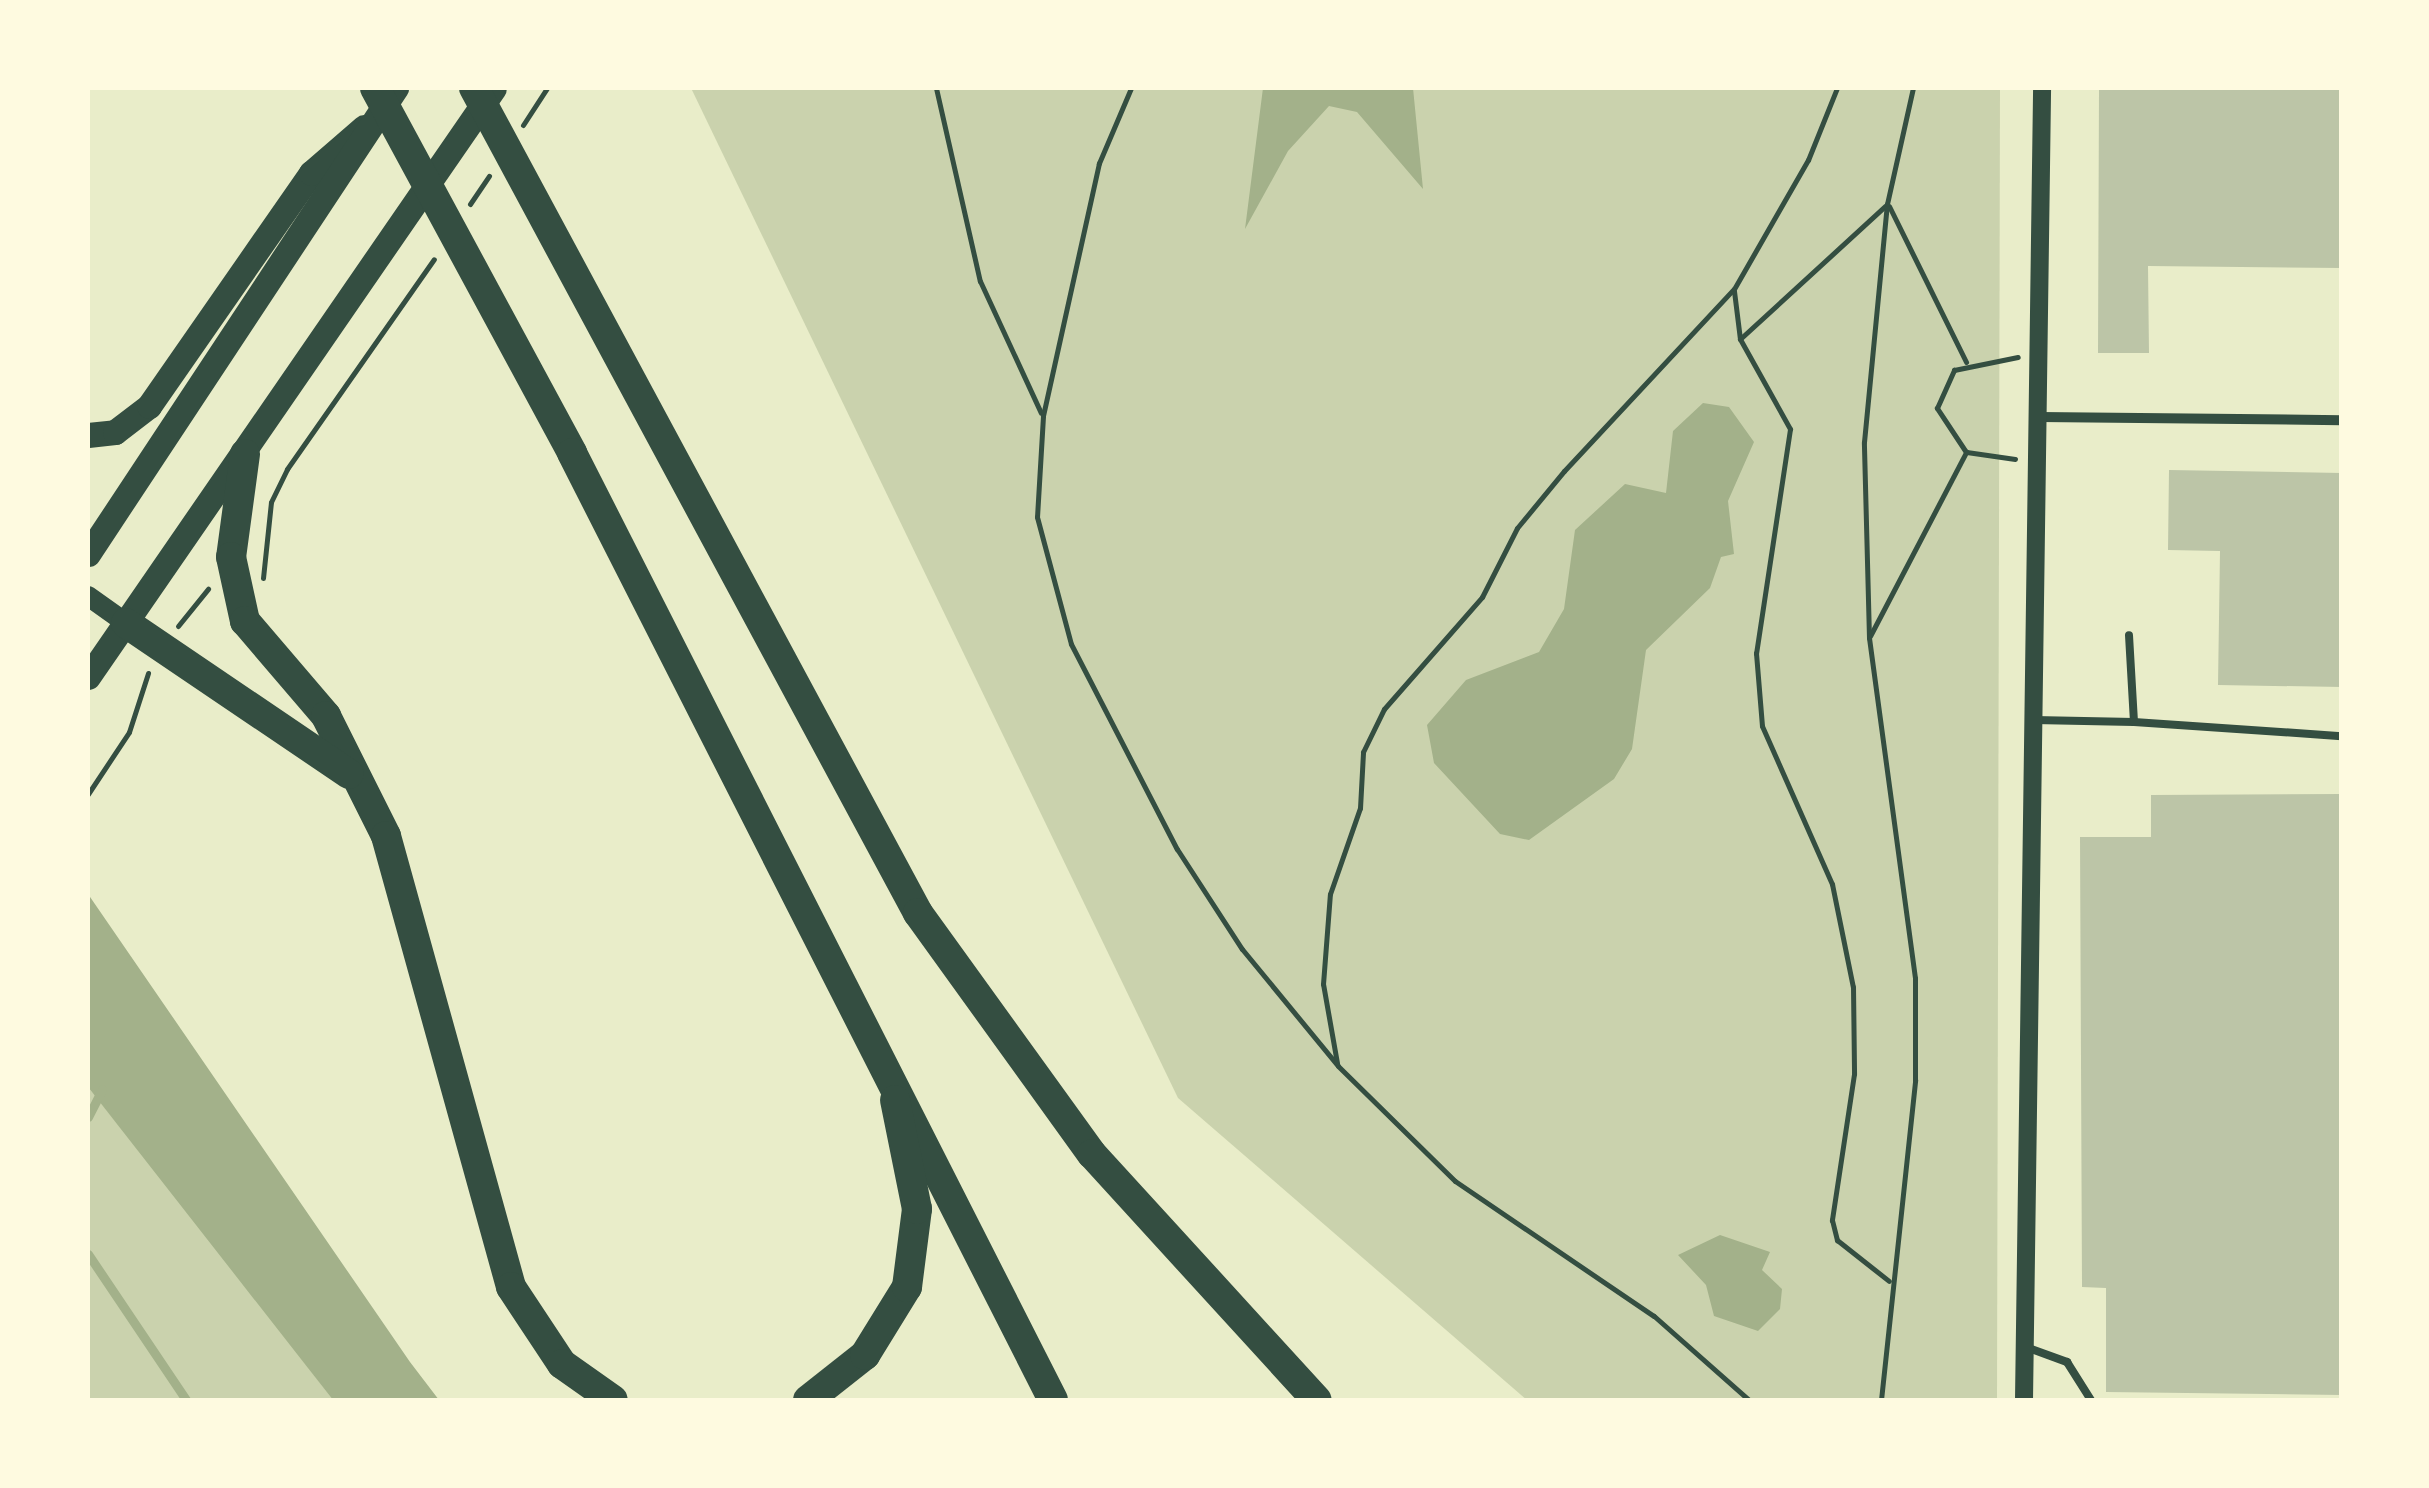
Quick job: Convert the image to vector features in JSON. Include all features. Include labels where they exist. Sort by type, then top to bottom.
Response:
[{"type":"highway","points":[[474,88],[918,913],[1092,1154],[1317,1400]]},
{"type":"highway","points":[[376,102],[889,1067],[1052,1400]]},
{"type":"highway","points":[[246,454],[232,526],[239,605],[262,651],[326,716],[362,786],[408,904],[512,1287],[562,1364],[613,1400]]},
{"type":"highway","points":[[126,623],[362,786]]},
{"type":"highway","points":[[808,1400],[881,1334],[914,1261],[917,1209],[889,1067]]},
{"type":"main road","points":[[88,435],[115,432],[149,406],[326,160],[376,102],[396,88]]},
{"type":"main road","points":[[88,677],[246,454],[494,88]]},
{"type":"main road","points":[[88,554],[340,184],[376,102]]},
{"type":"main road","points":[[88,596],[126,623]]},
{"type":"street","points":[[2024,1400],[2040,460],[2042,88]]},
{"type":"street","points":[[2040,418],[2342,420]]},
{"type":"lane","points":[[2129,635],[2134,722]]},
{"type":"lane","points":[[2034,720],[2134,722],[2342,736]]},
{"type":"lane","points":[[2022,1346],[2067,1362],[2091,1400]]},
{"type":"path","points":[[514,137],[548,88]]},
{"type":"path","points":[[936,88],[980,281],[1042,416]]},
{"type":"path","points":[[1130,88],[1099,163],[1042,416],[1037,517],[1071,644],[1177,849],[1242,949],[1338,1066],[1455,1181],[1654,1316],[1749,1400]]},
{"type":"path","points":[[1338,1066],[1323,984],[1330,894],[1360,808],[1363,752],[1384,709],[1482,597],[1517,528],[1552,485],[1734,289],[1808,160],[1837,88]]},
{"type":"path","points":[[1881,1400],[1889,1282],[1915,1080],[1915,978],[1869,638],[1864,442],[1888,204],[1913,88]]},
{"type":"path","points":[[459,220],[492,170]]},
{"type":"path","points":[[1740,339],[1888,204]]},
{"type":"path","points":[[1888,204],[1966,363]]},
{"type":"path","points":[[262,578],[271,502],[286,469],[437,254]]},
{"type":"path","points":[[1734,289],[1740,339],[1790,429],[1756,653],[1762,726],[1832,884],[1853,987],[1854,1074],[1832,1220],[1837,1240],[1889,1282]]},
{"type":"path","points":[[1966,452],[1938,408],[1944,382],[1966,363],[2041,354]]},
{"type":"path","points":[[1869,638],[1966,452]]},
{"type":"path","points":[[1966,452],[2040,460]]},
{"type":"path","points":[[180,624],[213,588]]},
{"type":"path","points":[[89,792],[129,732],[148,674]]},
{"type":"shaded area","points":[[691,88],[2000,88],[1997,1400],[1527,1400],[1178,1098]]},
{"type":"shaded area","points":[[1263,88],[1413,88],[1423,189],[1357,112],[1329,106],[1288,151],[1245,229]]},
{"type":"shaded area","points":[[1703,403],[1729,407],[1754,442],[1728,501],[1734,554],[1721,557],[1710,588],[1646,650],[1632,749],[1614,779],[1529,840],[1500,834],[1434,763],[1427,725],[1466,680],[1539,652],[1564,609],[1575,530],[1625,484],[1666,493],[1673,431]]},
{"type":"shaded area","points":[[88,894],[439,1400],[333,1400],[88,1087]]},
{"type":"shaded area","points":[[88,1087],[211,1240],[333,1400],[88,1400]]},
{"type":"shaded area","points":[[1720,1235],[1770,1252],[1762,1270],[1782,1289],[1780,1309],[1758,1331],[1714,1316],[1706,1285],[1678,1255]]},
{"type":"building","points":[[2099,88],[2342,88],[2342,268],[2148,266],[2149,353],[2098,353]]},
{"type":"building","points":[[2169,470],[2342,473],[2342,687],[2218,685],[2220,551],[2168,550]]},
{"type":"building","points":[[2342,794],[2342,1395],[2106,1392],[2106,1288],[2082,1287],[2080,837],[2151,837],[2151,795]]},
{"type":"waterway","points":[[88,1117],[102,1089]]},
{"type":"waterway","points":[[88,1254],[186,1400]]}]
